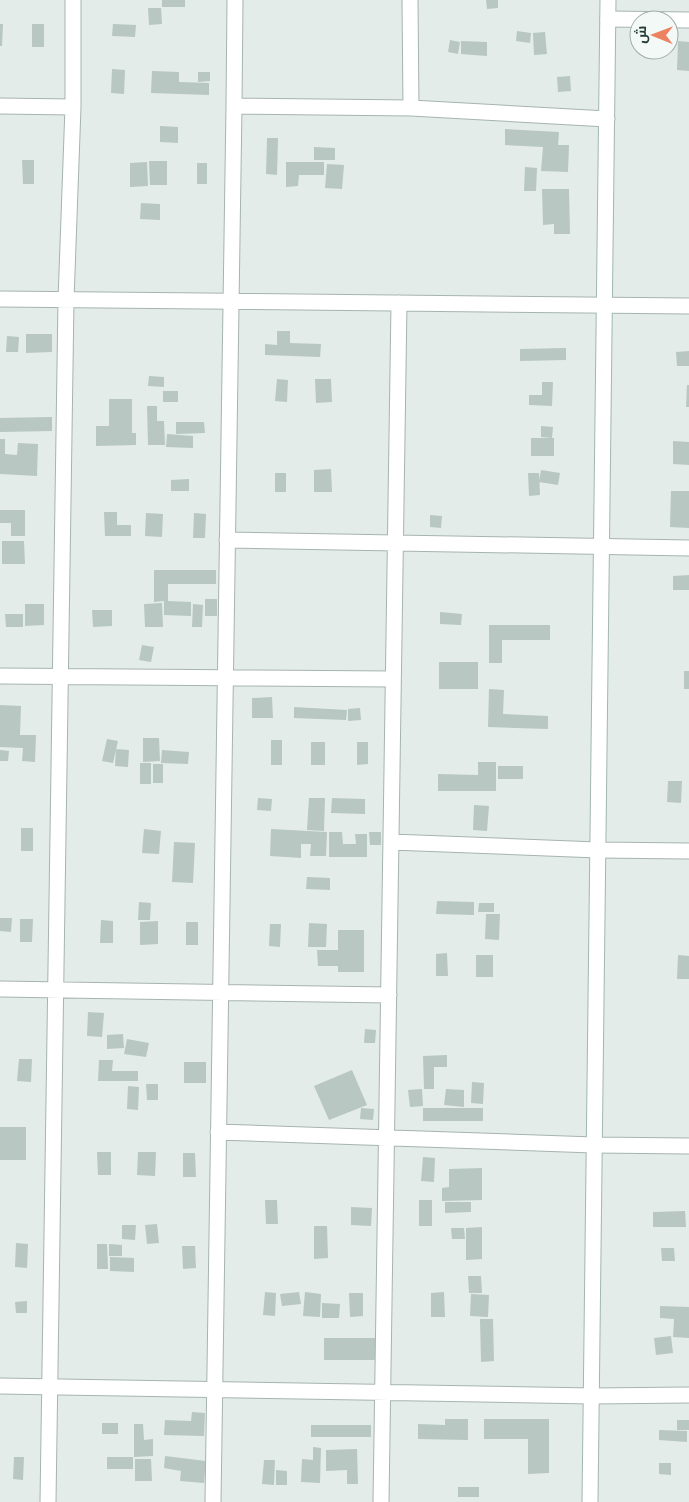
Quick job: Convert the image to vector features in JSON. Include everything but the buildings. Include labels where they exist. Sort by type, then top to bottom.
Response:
[{"type":"street","points":[[48,1502],[66,300],[73,107],[73,0]]},
{"type":"street","points":[[213,1502],[235,0]]},
{"type":"street","points":[[410,0],[411,108]]},
{"type":"street","points":[[590,1502],[608,0]]},
{"type":"street","points":[[608,19],[689,20]]},
{"type":"street","points":[[0,106],[73,107]]},
{"type":"street","points":[[234,106],[411,108],[607,119]]},
{"type":"street","points":[[0,299],[689,306]]},
{"type":"street","points":[[381,1502],[399,303]]},
{"type":"street","points":[[227,540],[689,548]]},
{"type":"street","points":[[0,676],[393,680]]},
{"type":"street","points":[[391,842],[598,850],[689,851]]},
{"type":"street","points":[[0,988],[389,995]]},
{"type":"street","points":[[218,1132],[594,1145],[689,1146]]},
{"type":"street","points":[[0,1386],[689,1396]]}]
